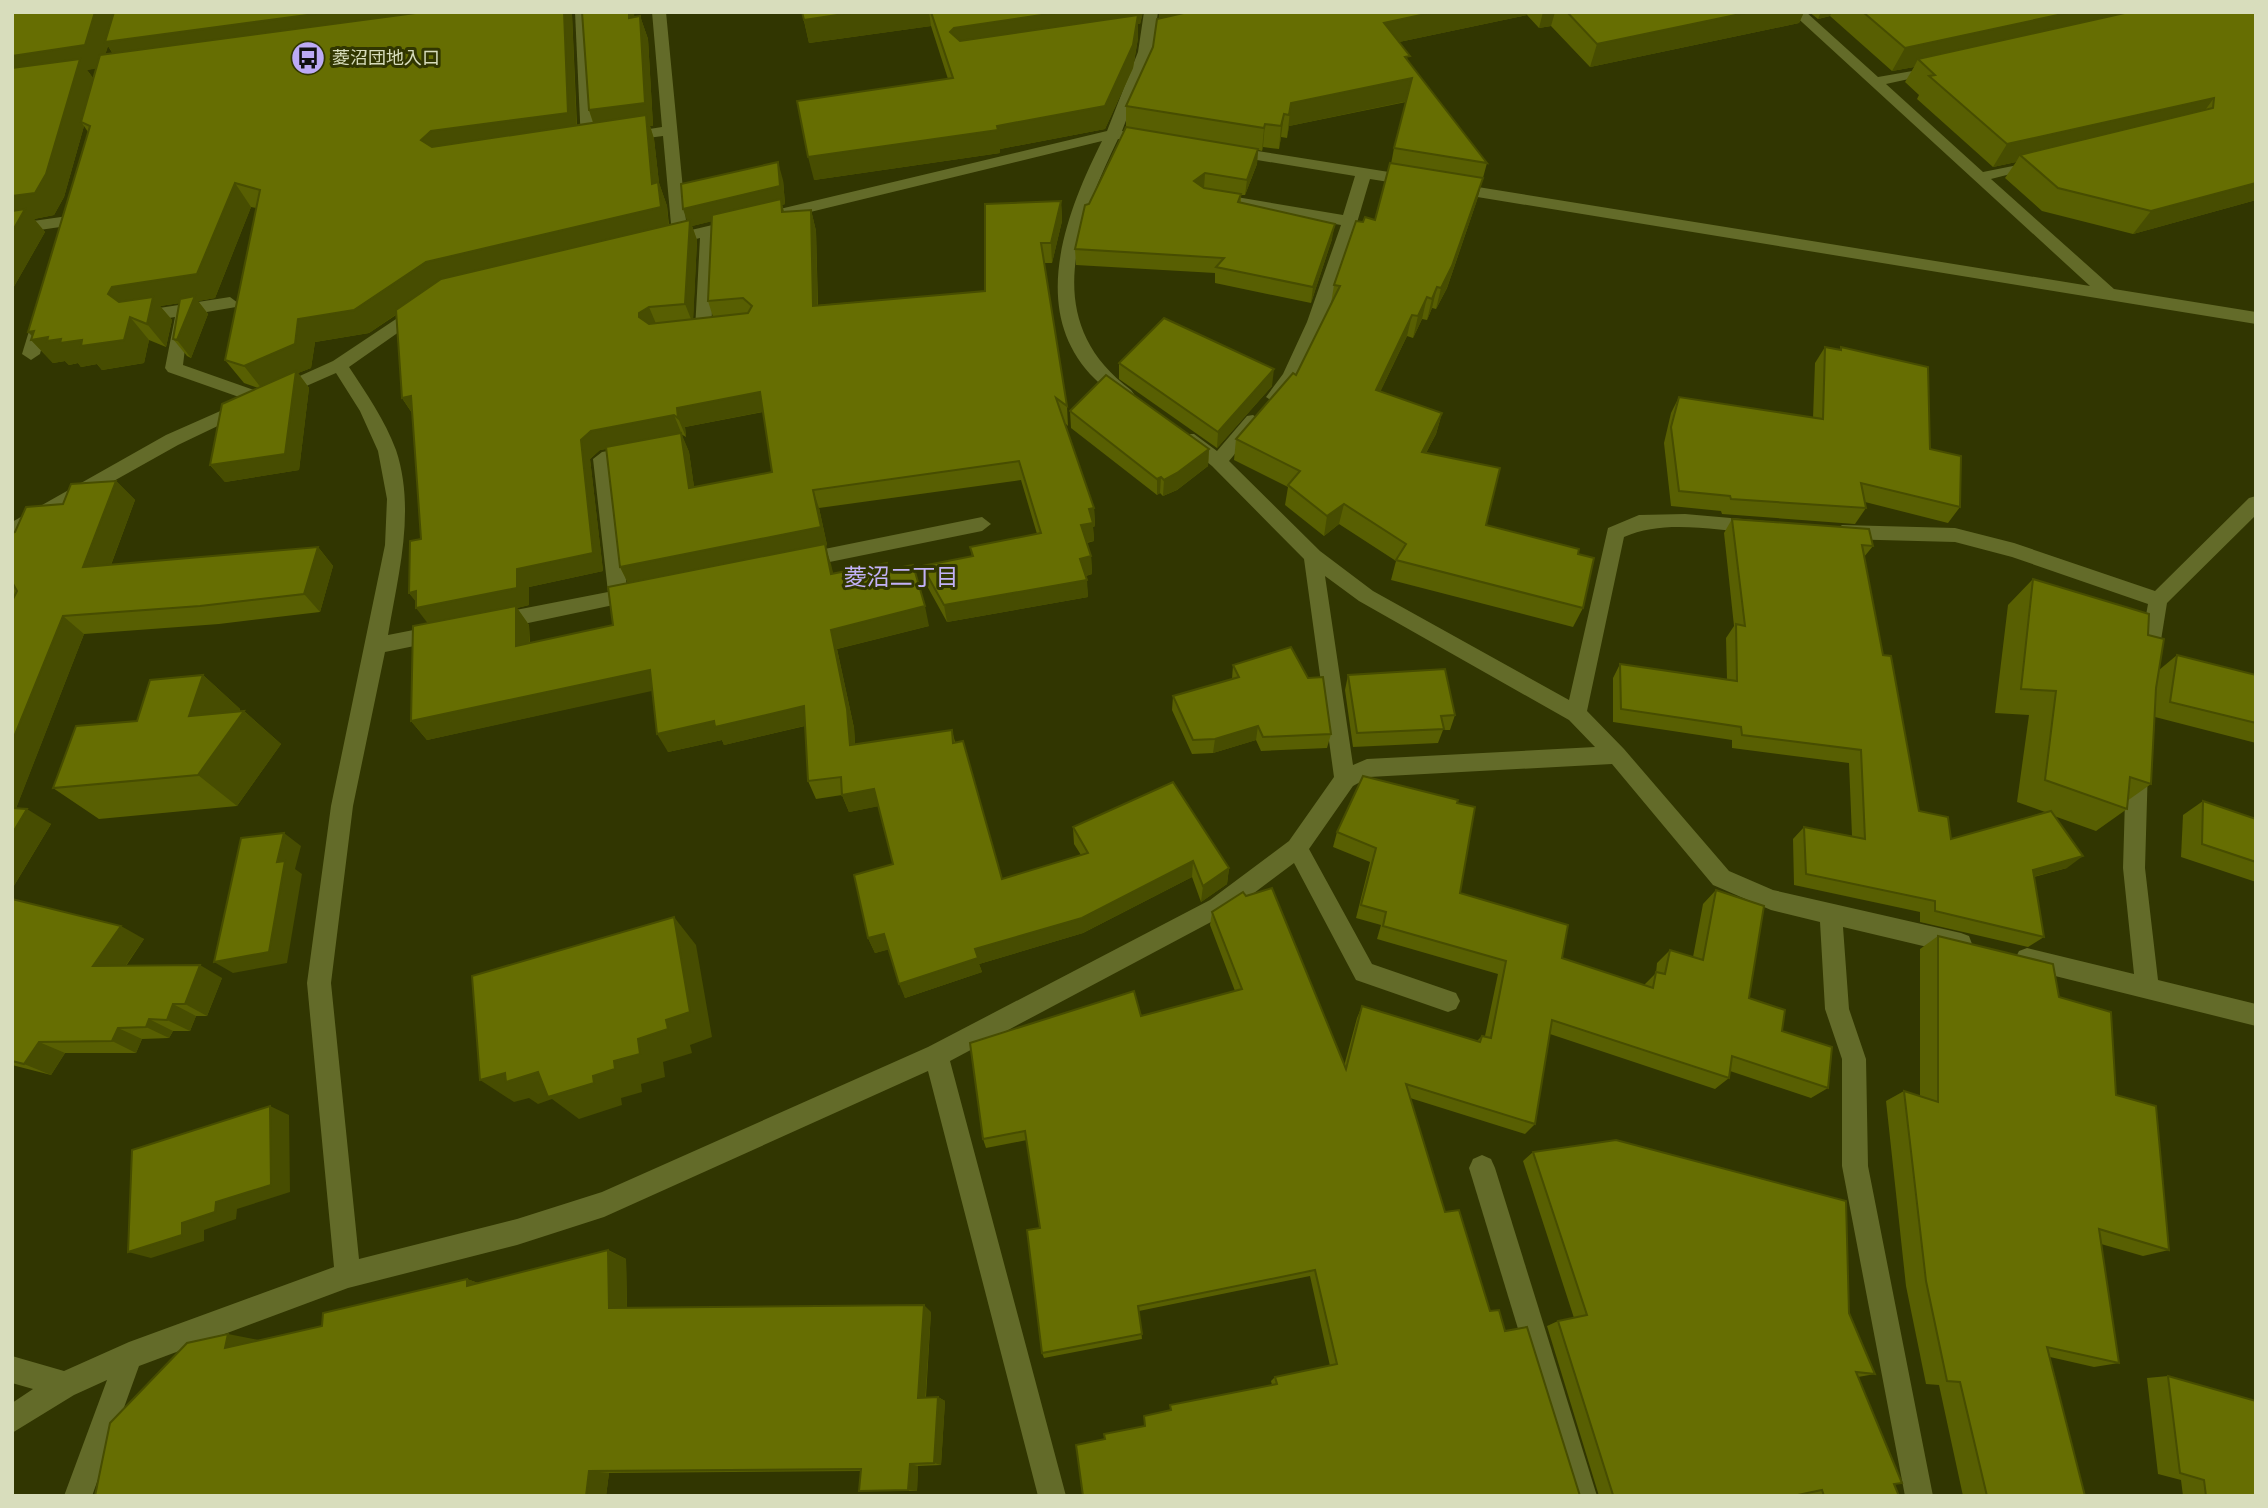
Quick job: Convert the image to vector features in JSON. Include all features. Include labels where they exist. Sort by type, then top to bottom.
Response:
[{"type":"street","points":[[582,12],[581,143],[670,130]]},
{"type":"street","points":[[659,12],[680,238]]},
{"type":"street","points":[[1140,404],[1106,380],[1082,354],[1065,303],[1063,264],[1071,225],[1143,69],[1152,12]]},
{"type":"street","points":[[1798,12],[2111,296]]},
{"type":"street","points":[[1876,82],[1957,65]]},
{"type":"street","points":[[654,244],[1114,134],[1158,141]]},
{"type":"street","points":[[1213,149],[2256,318]]},
{"type":"street","points":[[1981,177],[2047,161]]},
{"type":"street","points":[[1218,461],[1289,381],[1325,294],[1364,173]]},
{"type":"street","points":[[1204,196],[1349,221]]},
{"type":"street","points":[[12,229],[68,221]]},
{"type":"street","points":[[708,231],[697,331],[725,328]]},
{"type":"street","points":[[12,531],[172,440],[338,365],[435,299]]},
{"type":"street","points":[[31,354],[46,301]]},
{"type":"street","points":[[138,317],[230,303]]},
{"type":"street","points":[[185,309],[174,369],[262,399]]},
{"type":"street","points":[[338,365],[368,410],[387,451],[396,499],[394,545],[342,806],[319,983],[348,1275]]},
{"type":"street","points":[[1173,429],[1218,461],[1313,556],[1366,596],[1576,714],[1617,755],[1721,878],[1771,900],[2256,1015]]},
{"type":"street","points":[[618,597],[602,459],[655,449]]},
{"type":"street","points":[[2144,688],[2158,600],[2256,503]]},
{"type":"street","points":[[1576,714],[1615,533],[1639,522],[1685,521],[1781,528]]},
{"type":"street","points":[[780,565],[982,524]]},
{"type":"street","points":[[1822,531],[1955,535],[2014,550],[2158,600]]},
{"type":"street","points":[[1313,556],[1316,596],[1345,779]]},
{"type":"street","points":[[376,646],[659,589]]},
{"type":"street","points":[[2138,739],[2134,868],[2147,988]]},
{"type":"street","points":[[12,1419],[64,1385],[129,1356],[348,1275],[517,1232],[604,1204],[936,1055],[1218,907],[1297,848],[1345,779],[1367,768],[1617,755]]},
{"type":"street","points":[[1297,848],[1364,972],[1448,1000]]},
{"type":"street","points":[[1831,913],[1838,1009],[1854,1059],[1855,1166],[1919,1496]]},
{"type":"street","points":[[936,1055],[1052,1496]]},
{"type":"street","points":[[1482,1168],[1583,1496]]},
{"type":"street","points":[[78,1496],[129,1356]]},
{"type":"street","points":[[12,1369],[64,1385]]},
{"type":"building","points":[[12,12],[95,12],[85,45],[12,56]]},
{"type":"building","points":[[114,12],[330,12],[105,42]]},
{"type":"building","points":[[423,12],[564,12],[568,113],[431,131],[421,140],[432,147],[646,115],[652,184],[658,182],[661,207],[426,262],[354,310],[298,319],[295,344],[244,366],[225,360],[260,190],[235,183],[197,274],[112,287],[108,294],[119,302],[153,297],[147,324],[130,317],[124,340],[81,346],[82,340],[60,343],[61,339],[47,341],[48,337],[31,340],[34,331],[28,332],[90,126],[81,122],[100,55]]},
{"type":"building","points":[[582,12],[629,12],[629,18],[640,16],[645,103],[589,110]]},
{"type":"building","points":[[802,12],[857,12],[804,20]]},
{"type":"building","points":[[931,12],[1062,12],[954,28],[950,32],[960,41],[1138,15],[1133,45],[1105,106],[997,126],[998,130],[808,157],[797,101],[953,78]]},
{"type":"building","points":[[1188,12],[1435,12],[1384,23],[1410,56],[1405,57],[1487,163],[1394,148],[1412,78],[1291,103],[1289,115],[1284,114],[1281,126],[1265,124],[1264,128],[1126,106],[1153,47],[1157,19]]},
{"type":"building","points":[[1567,12],[1750,12],[1597,44]]},
{"type":"building","points":[[1863,12],[2072,12],[1905,48]]},
{"type":"building","points":[[2129,12],[2256,12],[2256,183],[2151,211],[2058,188],[2020,155],[2213,108],[2214,98],[2007,144],[1929,76],[1935,75],[1918,59]]},
{"type":"building","points":[[80,59],[46,174],[35,193],[12,196],[12,68]]},
{"type":"building","points":[[1126,127],[1258,149],[1247,180],[1205,173],[1194,181],[1204,188],[1241,194],[1238,202],[1335,224],[1313,287],[1216,267],[1224,258],[1075,249],[1085,205],[1089,204]]},
{"type":"building","points":[[778,162],[780,186],[683,209],[681,184]]},
{"type":"building","points":[[1390,163],[1483,178],[1452,266],[1441,288],[1437,287],[1432,299],[1427,297],[1418,316],[1412,315],[1376,390],[1442,413],[1422,452],[1500,468],[1486,525],[1579,549],[1578,554],[1594,558],[1583,608],[1396,560],[1406,544],[1344,504],[1327,516],[1288,485],[1300,471],[1236,439],[1293,373],[1296,375],[1340,286],[1334,285],[1356,221],[1363,222],[1365,217],[1375,220]]},
{"type":"building","points":[[781,199],[782,212],[811,210],[813,306],[985,291],[985,204],[1061,201],[1051,243],[1041,243],[1067,406],[1056,398],[1094,508],[1089,509],[1093,523],[1081,525],[1091,556],[1080,559],[1087,580],[944,605],[922,566],[973,556],[970,547],[1041,533],[1019,461],[813,490],[821,527],[620,567],[606,447],[681,433],[689,488],[772,472],[760,392],[677,408],[678,418],[674,415],[591,431],[581,440],[593,553],[517,569],[517,588],[416,608],[416,591],[409,593],[410,541],[421,539],[411,396],[402,398],[396,310],[441,279],[690,220],[685,304],[649,307],[639,313],[639,317],[649,324],[748,313],[752,306],[743,298],[708,301],[712,215]]},
{"type":"building","points":[[25,209],[12,232],[12,211]]},
{"type":"building","points":[[195,296],[177,340],[173,339],[180,299]]},
{"type":"building","points":[[1164,318],[1274,369],[1218,432],[1119,363]]},
{"type":"building","points":[[1825,347],[1841,350],[1841,347],[1928,367],[1930,449],[1961,456],[1960,507],[1861,483],[1866,508],[1731,499],[1730,496],[1679,491],[1671,427],[1679,397],[1823,419]]},
{"type":"building","points":[[296,371],[285,454],[210,465],[222,404]]},
{"type":"building","points":[[1106,375],[1209,449],[1177,473],[1164,480],[1161,477],[1157,479],[1070,411]]},
{"type":"building","points":[[116,481],[83,567],[318,547],[304,594],[200,606],[63,616],[12,742],[12,601],[17,591],[12,582],[12,533],[15,532],[26,507],[63,504],[71,484]]},
{"type":"building","points":[[1732,519],[1869,529],[1873,546],[1862,545],[1883,655],[1891,656],[1919,811],[1948,817],[1951,839],[2051,811],[2083,856],[2033,870],[2044,937],[1935,911],[1935,901],[1806,874],[1804,827],[1865,839],[1861,750],[1742,735],[1741,727],[1621,709],[1620,664],[1737,681],[1736,624],[1745,626]]},
{"type":"building","points":[[825,544],[831,574],[887,563],[888,570],[913,565],[925,606],[831,630],[847,709],[850,745],[952,730],[953,743],[963,741],[1002,879],[1088,853],[1073,827],[1173,782],[1229,868],[1203,886],[1193,861],[1082,918],[975,949],[978,958],[899,984],[884,934],[868,938],[854,875],[893,864],[874,789],[842,795],[841,777],[808,781],[804,706],[715,727],[714,721],[657,734],[650,670],[411,721],[413,626],[516,606],[516,646],[613,625],[608,587]]},
{"type":"building","points":[[2033,579],[2149,614],[2148,635],[2164,639],[2156,688],[2151,784],[2130,777],[2127,809],[2045,780],[2056,691],[2021,689]]},
{"type":"building","points":[[1291,647],[1308,678],[1323,677],[1331,734],[1263,737],[1258,726],[1215,739],[1193,740],[1173,696],[1239,677],[1233,665]]},
{"type":"building","points":[[2177,655],[2256,675],[2256,723],[2170,702]]},
{"type":"building","points":[[1445,669],[1455,715],[1441,716],[1444,729],[1357,733],[1348,675]]},
{"type":"building","points":[[203,675],[189,716],[244,711],[198,775],[53,788],[76,726],[137,721],[150,680]]},
{"type":"building","points":[[1363,776],[1458,800],[1457,803],[1475,807],[1460,893],[1568,925],[1562,958],[1653,988],[1656,972],[1665,974],[1670,950],[1703,960],[1716,890],[1764,906],[1749,998],[1785,1010],[1782,1031],[1832,1047],[1828,1088],[1732,1056],[1729,1078],[1552,1020],[1535,1124],[1406,1084],[1445,1212],[1459,1210],[1490,1311],[1499,1310],[1505,1331],[1527,1327],[1580,1496],[1083,1496],[1076,1445],[1105,1439],[1104,1434],[1145,1426],[1144,1416],[1171,1410],[1170,1405],[1277,1384],[1275,1377],[1337,1364],[1315,1270],[1138,1306],[1142,1334],[1042,1353],[1027,1230],[1040,1228],[1025,1131],[983,1139],[970,1043],[1134,991],[1141,1016],[1242,989],[1212,912],[1243,892],[1246,896],[1272,888],[1346,1069],[1362,1006],[1480,1042],[1482,1036],[1491,1038],[1506,961],[1383,926],[1386,912],[1361,905],[1376,848],[1337,832]]},
{"type":"building","points":[[2203,801],[2256,819],[2256,862],[2202,844]]},
{"type":"building","points":[[12,808],[27,809],[12,834]]},
{"type":"building","points":[[284,833],[277,862],[285,861],[269,952],[214,962],[241,838]]},
{"type":"building","points":[[12,899],[121,926],[93,966],[200,965],[185,1004],[173,1004],[167,1020],[149,1019],[146,1027],[118,1028],[112,1041],[39,1042],[24,1064],[12,1061]]},
{"type":"building","points":[[674,917],[690,1012],[666,1020],[668,1029],[638,1039],[640,1054],[614,1061],[615,1069],[593,1076],[594,1083],[548,1097],[538,1072],[506,1082],[505,1073],[480,1080],[472,976]]},
{"type":"building","points":[[1938,936],[2053,964],[2059,997],[2111,1012],[2116,1095],[2156,1106],[2169,1250],[2099,1229],[2119,1363],[2047,1347],[2085,1496],[1987,1496],[1960,1382],[1947,1381],[1926,1281],[1904,1091],[1938,1102]]},
{"type":"building","points":[[270,1106],[271,1185],[216,1202],[215,1212],[182,1223],[182,1235],[128,1252],[132,1150]]},
{"type":"building","points":[[1616,1140],[1846,1201],[1849,1313],[1875,1374],[1856,1372],[1902,1483],[1894,1484],[1899,1496],[1824,1496],[1822,1490],[1793,1496],[1612,1496],[1558,1321],[1587,1315],[1533,1152]]},
{"type":"building","points":[[608,1250],[609,1308],[924,1305],[918,1398],[938,1397],[934,1463],[910,1464],[908,1490],[859,1491],[861,1469],[589,1471],[586,1496],[95,1496],[110,1423],[187,1343],[228,1334],[225,1348],[322,1326],[323,1313],[467,1279],[467,1286]]},
{"type":"building","points":[[2168,1376],[2256,1401],[2256,1496],[2206,1496],[2204,1480],[2180,1473]]},
{"type":"place","name":"菱沼団地入口","points":[[308,58]]},
{"type":"district","name":"菱沼二丁目","points":[[901,577]]}]
